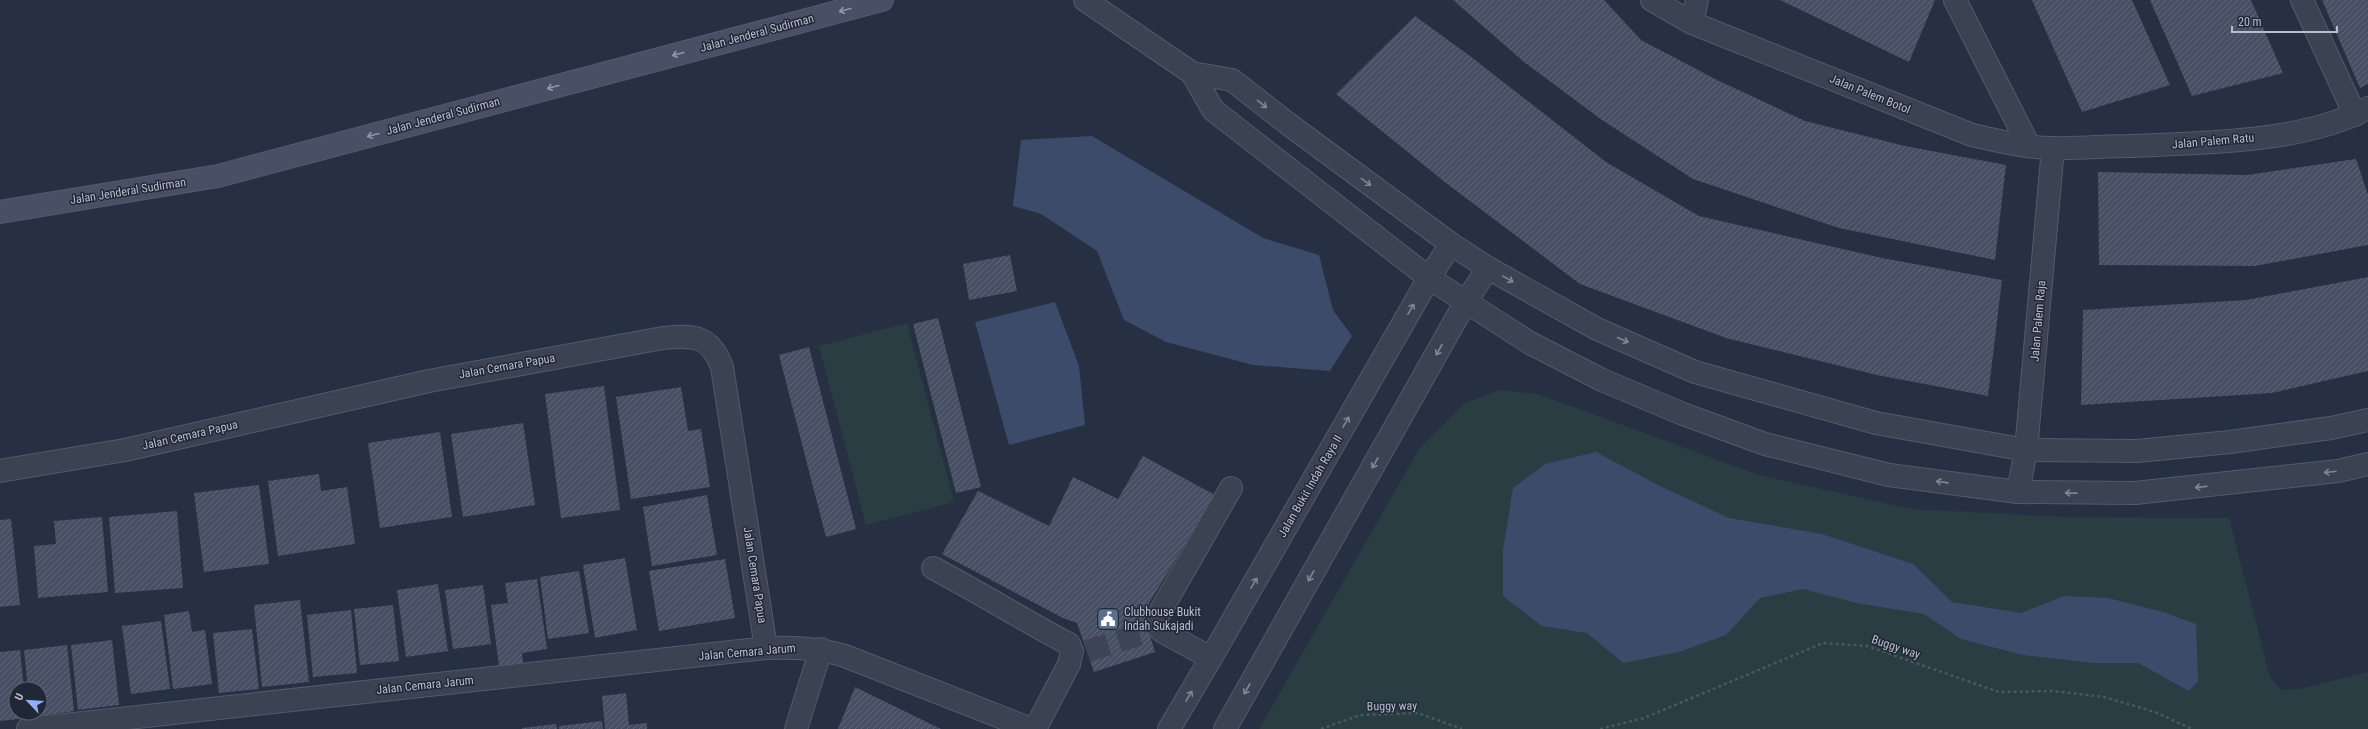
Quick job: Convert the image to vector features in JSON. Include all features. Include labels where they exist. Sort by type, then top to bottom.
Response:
[{"type":"street","name":"Jalan Jenderal Sudirman","points":[[0,212],[218,176],[882,0]]},
{"type":"street","points":[[1086,0],[1192,73],[1232,80],[1286,123],[1451,244],[1488,268],[1597,329],[1695,372],[1876,424],[2026,450],[2137,451],[2160,449],[2237,441],[2330,428],[2368,420]]},
{"type":"street","name":"Jalan Palem Botol","points":[[1652,0],[1692,23],[1972,135],[2029,146],[2053,148]]},
{"type":"street","points":[[1692,23],[1697,0]]},
{"type":"street","points":[[1955,0],[2029,146]]},
{"type":"street","points":[[2302,0],[2361,111]]},
{"type":"street","points":[[1192,73],[1212,110],[1428,278],[1465,303],[1530,343],[1602,380],[1683,414],[1764,444],[1889,475],[2018,492],[2135,493],[2338,471],[2368,464]]},
{"type":"street","name":"Jalan Palem Ratu","points":[[2053,148],[2211,143],[2293,133],[2361,111]]},
{"type":"street","name":"Jalan Palem Raja","points":[[2018,492],[2026,450],[2053,148]]},
{"type":"street","name":"Jalan Bukit Indah Raya II","points":[[1168,729],[1212,658],[1428,278],[1451,244]]},
{"type":"street","points":[[1225,729],[1465,303],[1488,268]]},
{"type":"street","name":"Jalan Cemara Papua","points":[[0,471],[125,450],[429,381],[663,338],[683,336],[702,340],[716,350],[722,367],[766,648]]},
{"type":"street","points":[[1212,658],[1163,632],[1153,629],[1157,614],[1231,488]]},
{"type":"street","points":[[933,568],[970,587],[1008,611],[1068,644],[1072,651],[1079,654],[1035,729]]},
{"type":"street","name":"Jalan Cemara Jarum","points":[[28,729],[766,648],[798,647],[821,649],[845,656],[1031,729]]},
{"type":"street","points":[[796,729],[821,649]]},
{"type":"path","name":"Buggy way","points":[[1600,729],[1644,718],[1823,642],[1867,646],[1999,692],[2053,691],[2104,697],[2155,712],[2192,729]]},
{"type":"path","name":"Buggy way","points":[[1321,729],[1360,715],[1418,713],[1462,729]]},
{"type":"shaded area","points":[[907,323],[954,502],[866,525],[819,346]]},
{"type":"shaded area","points":[[1500,390],[1538,394],[1759,475],[1911,509],[2067,517],[2229,518],[2270,677],[2281,690],[2299,689],[2368,672],[2368,729],[1259,729],[1420,447],[1465,403]]},
{"type":"water","points":[[1092,136],[1263,238],[1319,255],[1333,310],[1352,336],[1330,371],[1253,365],[1166,342],[1124,320],[1097,251],[1041,214],[1013,206],[1021,140]]},
{"type":"water","points":[[1055,302],[1079,366],[1085,425],[1009,445],[975,322]]},
{"type":"water","points":[[1596,452],[1658,485],[1729,518],[1822,534],[1913,564],[1952,602],[2021,613],[2064,596],[2108,598],[2163,612],[2196,624],[2198,681],[2189,691],[2138,663],[2094,663],[2023,655],[1961,639],[1924,614],[1856,603],[1803,589],[1760,598],[1726,635],[1679,652],[1623,663],[1587,633],[1542,626],[1503,596],[1503,550],[1513,488],[1545,464]]},
{"type":"building","points":[[1453,0],[1604,0],[1641,40],[1719,81],[1805,121],[1905,146],[2006,165],[1995,260],[1839,228],[1693,179],[1602,120],[1524,62]]},
{"type":"building","points":[[1780,0],[1935,0],[1909,62]]},
{"type":"building","points":[[2032,0],[2132,0],[2170,85],[2082,112]]},
{"type":"building","points":[[2150,0],[2251,0],[2283,73],[2192,96]]},
{"type":"building","points":[[2322,0],[2368,0],[2368,84],[2360,88]]},
{"type":"building","points":[[1415,16],[1470,56],[1606,162],[1699,216],[1882,258],[2002,280],[1988,396],[1877,375],[1726,338],[1580,284],[1446,183],[1336,94]]},
{"type":"building","points":[[2356,159],[2368,195],[2368,245],[2255,266],[2099,265],[2098,172],[2247,175]]},
{"type":"building","points":[[1010,255],[1017,291],[969,300],[963,264]]},
{"type":"building","points":[[2368,277],[2368,371],[2272,393],[2081,405],[2083,310],[2246,300]]},
{"type":"building","points":[[938,318],[981,487],[956,493],[913,324]]},
{"type":"building","points":[[809,347],[856,529],[826,537],[779,355]]},
{"type":"building","points":[[604,386],[620,510],[561,518],[545,394]]},
{"type":"building","points":[[681,387],[688,431],[701,429],[710,487],[631,499],[616,397]]},
{"type":"building","points":[[523,423],[535,505],[463,517],[451,434]]},
{"type":"building","points":[[440,432],[452,517],[380,528],[368,443]]},
{"type":"building","points":[[1143,456],[1215,495],[1143,613],[1155,652],[1094,672],[1077,623],[1063,618],[942,554],[978,491],[1049,526],[1073,477],[1118,499]]},
{"type":"building","points":[[319,474],[321,491],[347,487],[355,544],[278,556],[268,481]]},
{"type":"building","points":[[259,485],[269,564],[204,572],[194,493]]},
{"type":"building","points":[[707,495],[717,555],[652,566],[643,507]]},
{"type":"building","points":[[177,511],[183,588],[115,593],[109,517]]},
{"type":"building","points":[[102,517],[108,592],[38,598],[34,546],[56,544],[54,521]]},
{"type":"building","points":[[11,519],[20,605],[0,607],[0,520]]},
{"type":"building","points":[[625,558],[637,630],[595,638],[583,565]]},
{"type":"building","points":[[725,559],[735,618],[659,631],[649,571]]},
{"type":"building","points":[[579,571],[589,633],[548,639],[540,577]]},
{"type":"building","points":[[537,579],[547,649],[522,653],[524,670],[500,674],[491,605],[508,603],[505,583]]},
{"type":"building","points":[[438,584],[448,651],[406,657],[397,590]]},
{"type":"building","points":[[483,585],[491,644],[453,649],[445,590]]},
{"type":"building","points":[[300,600],[309,682],[262,687],[254,605]]},
{"type":"building","points":[[393,605],[399,661],[360,665],[354,609]]},
{"type":"building","points":[[351,610],[357,673],[313,677],[307,615]]},
{"type":"building","points":[[189,611],[192,632],[205,630],[212,684],[173,689],[164,615]]},
{"type":"building","points":[[161,621],[170,689],[131,694],[122,626]]},
{"type":"building","points":[[252,629],[259,689],[219,693],[213,633]]},
{"type":"building","points":[[112,640],[119,705],[78,710],[71,645]]},
{"type":"building","points":[[67,645],[74,711],[48,715],[48,681],[27,681],[24,650]]},
{"type":"building","points":[[20,650],[23,681],[8,681],[8,720],[0,721],[0,652]]},
{"type":"building","points":[[855,687],[941,729],[838,729]]},
{"type":"building","points":[[626,693],[629,725],[647,723],[647,729],[605,729],[602,696]]},
{"type":"building","points":[[602,721],[603,729],[559,729],[559,726]]},
{"type":"building","points":[[556,724],[557,729],[522,729],[522,728]]},
{"type":"tunnel","points":[[1087,651],[1149,632]]},
{"type":"place","name":"Clubhouse Bukit Indah Sukajadi","points":[[1108,619]]}]
